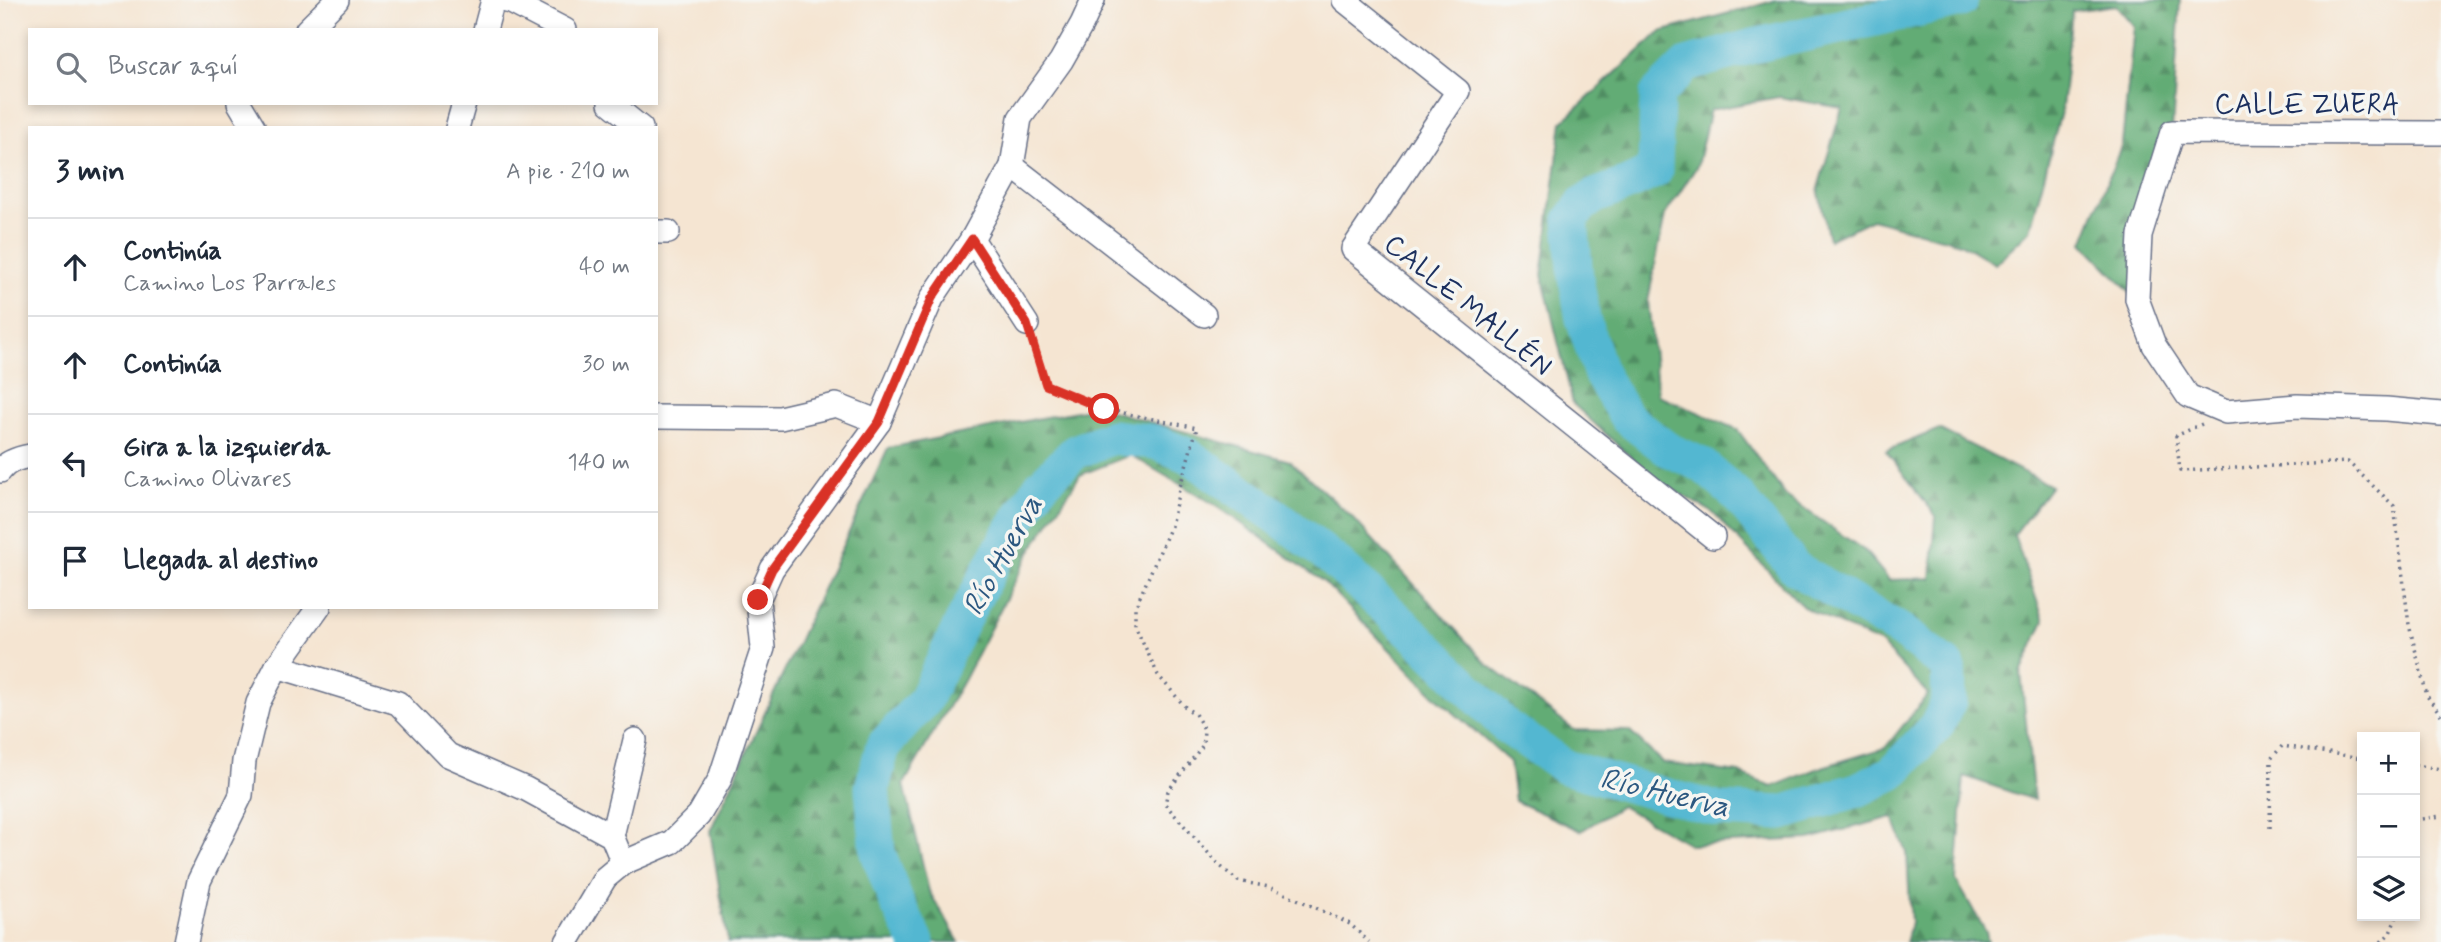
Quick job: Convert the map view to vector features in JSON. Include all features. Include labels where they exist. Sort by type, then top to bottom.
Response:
[{"type":"street","points":[[309,28],[337,0]]},
{"type":"street","points":[[486,28],[493,0]]},
{"type":"street","points":[[500,0],[511,2],[561,28]]},
{"type":"street","points":[[567,942],[605,878],[623,863],[672,842],[699,815],[720,779],[762,648],[758,600],[772,569],[879,422],[932,298],[972,239],[1012,166],[1020,118],[1061,61],[1093,0]]},
{"type":"street","name":"CALLE MALLÉN","points":[[1344,0],[1458,90],[1353,249],[1713,537]]},
{"type":"street","points":[[240,105],[253,126]]},
{"type":"street","points":[[458,126],[463,105]]},
{"type":"street","points":[[612,105],[639,126]]},
{"type":"street","name":"CALLE ZUERA","points":[[2226,412],[2188,396],[2154,345],[2137,299],[2140,235],[2172,132],[2441,133]]},
{"type":"street","points":[[1012,166],[1204,315]]},
{"type":"street","points":[[972,239],[1027,324]]},
{"type":"street","points":[[658,417],[780,418],[836,405],[879,422]]},
{"type":"street","points":[[2226,412],[2297,406],[2441,414]]},
{"type":"street","points":[[0,471],[18,458],[28,456]]},
{"type":"street","points":[[186,942],[199,881],[241,795],[244,761],[258,703],[277,666],[318,609]]},
{"type":"street","points":[[277,666],[398,703],[449,755],[526,789],[612,836]]},
{"type":"street","points":[[623,863],[612,836],[635,740]]},
{"type":"path","points":[[1027,324],[1046,385],[1104,409],[1197,428],[1171,526],[1133,616],[1158,676],[1186,708],[1195,714],[1204,729],[1203,745],[1168,791],[1165,804],[1219,865],[1238,881],[1269,887],[1305,902],[1350,924],[1369,942]]},
{"type":"path","points":[[2226,412],[2176,436],[2180,471],[2348,461],[2394,506],[2409,625],[2427,696],[2441,715]]},
{"type":"path","points":[[2270,828],[2271,759],[2282,746],[2357,757]]},
{"type":"path","points":[[2420,766],[2441,769]]},
{"type":"path","points":[[2420,819],[2441,816]]},
{"type":"path","points":[[2381,942],[2390,933],[2395,921]]},
{"type":"green space","points":[[1777,0],[2180,0],[2172,132],[2137,299],[2083,243],[2122,144],[2134,26],[2116,5],[2072,11],[2062,108],[2030,230],[1995,264],[1960,243],[1872,219],[1829,240],[1818,188],[1842,108],[1779,97],[1710,110],[1697,166],[1665,215],[1648,301],[1658,395],[1737,429],[1786,496],[1865,551],[1889,580],[1931,578],[1936,516],[1886,451],[1939,429],[2051,486],[2014,535],[2044,621],[2021,673],[2034,800],[1964,776],[1956,880],[1986,932],[1988,942],[1906,942],[1911,923],[1907,853],[1893,817],[1809,839],[1691,845],[1621,806],[1581,831],[1515,801],[1510,762],[1435,696],[1325,583],[1217,506],[1130,455],[1080,475],[1029,554],[964,679],[904,784],[929,891],[959,942],[728,942],[710,831],[888,448],[1097,407],[1290,461],[1352,517],[1487,664],[1574,730],[1629,731],[1663,763],[1739,773],[1772,787],[1822,767],[1885,748],[1928,694],[1881,644],[1803,607],[1712,512],[1657,481],[1573,404],[1542,275],[1562,122],[1660,32]]},
{"type":"waterway","name":"Río Huerva","points":[[917,942],[896,901],[878,853],[872,788],[883,746],[924,701],[1006,539],[1041,485],[1075,452],[1112,437],[1155,442],[1189,456],[1276,516],[1332,559],[1417,637],[1507,727],[1565,767],[1720,810],[1782,813],[1857,790],[1892,773],[1937,725],[1949,701],[1948,666],[1901,631],[1795,568],[1736,494],[1702,465],[1667,449],[1627,418],[1601,375],[1583,319],[1571,220],[1582,205],[1595,196],[1655,171],[1657,94],[1686,65],[1753,46],[1961,0]]},
{"type":"route","points":[[758,600],[772,569],[879,422],[932,298],[972,239],[1027,324],[1046,385],[1104,409]]}]
